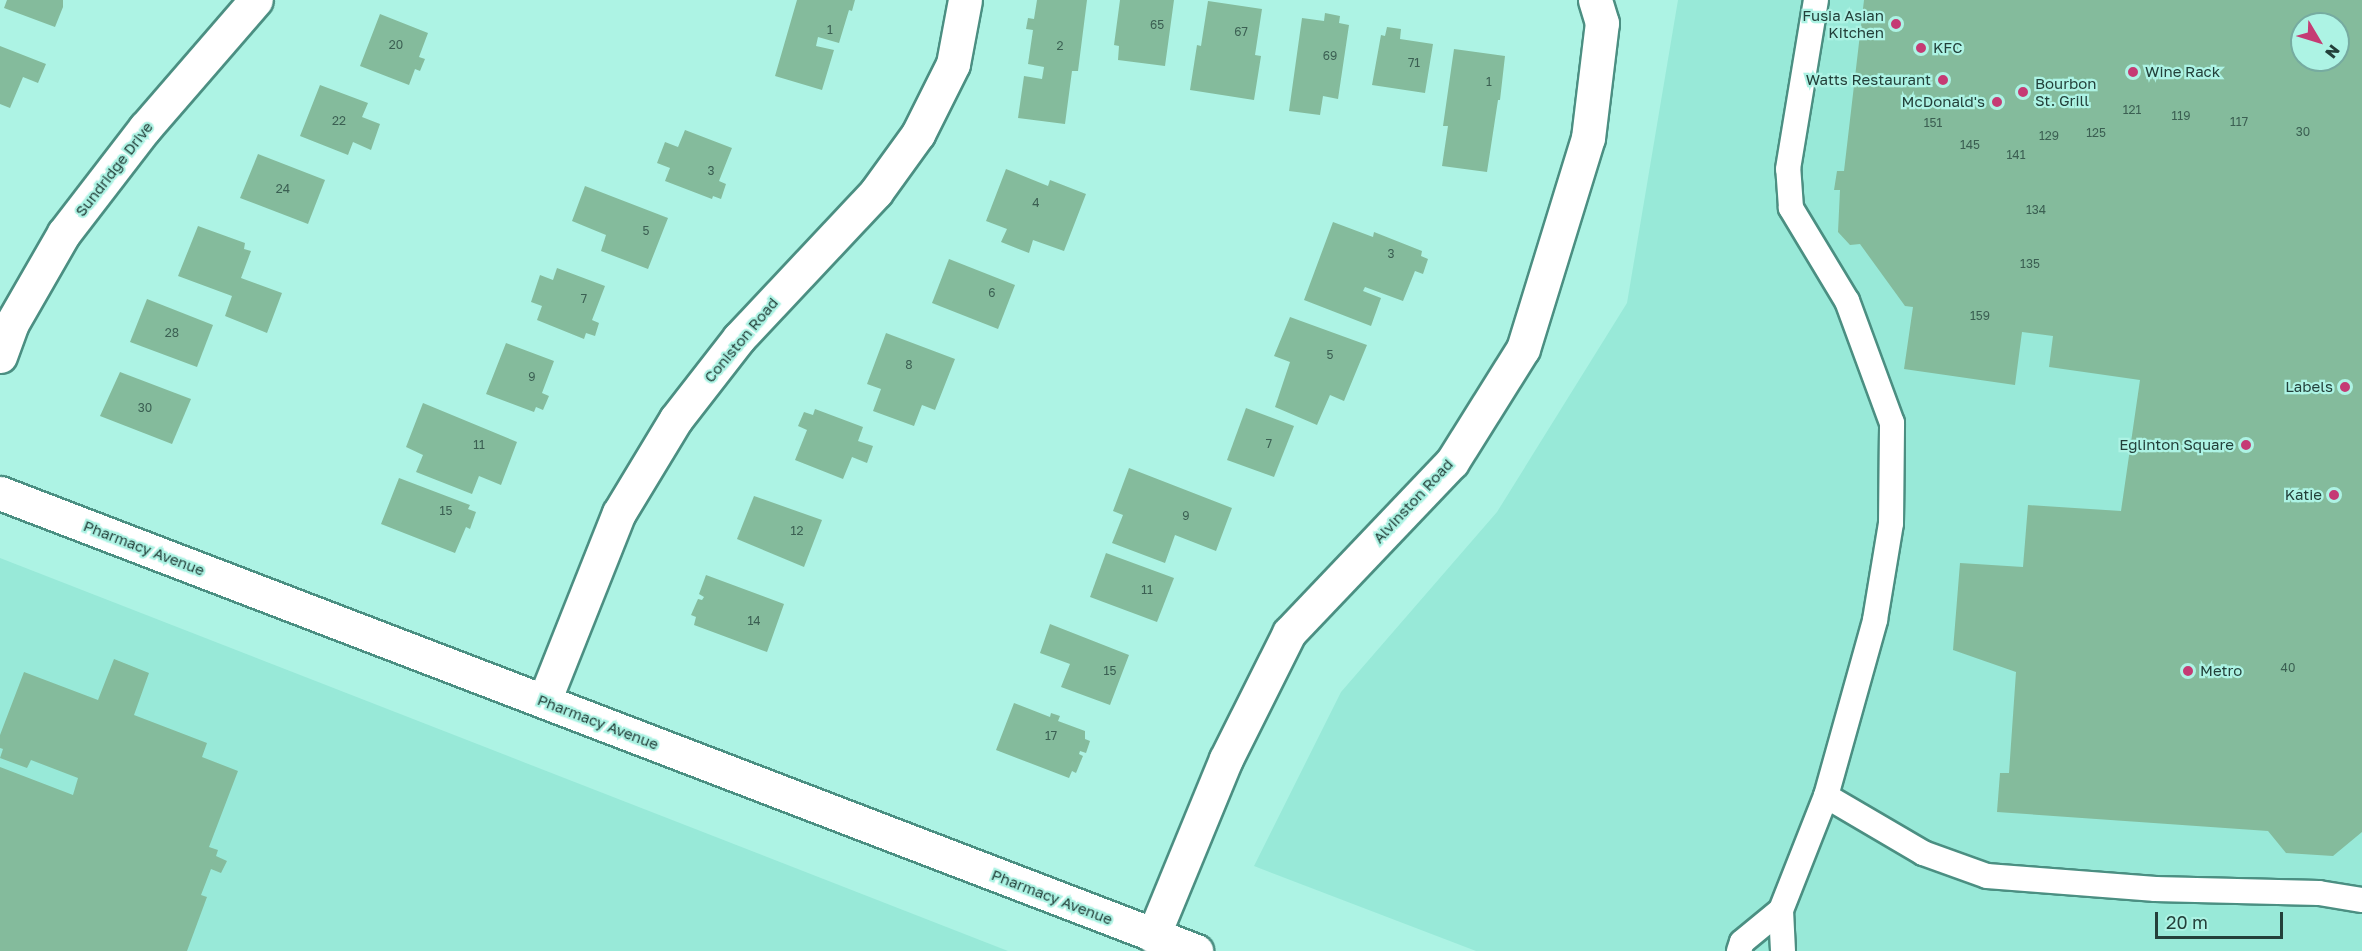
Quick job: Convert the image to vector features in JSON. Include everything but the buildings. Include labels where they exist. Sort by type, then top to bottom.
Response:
[{"type":"street","name":"Sundridge Drive","points":[[0,356],[11,326],[64,233],[145,128],[256,0]]},
{"type":"street","name":"Coniston Road","points":[[544,701],[619,513],[676,419],[739,338],[876,192],[918,134],[953,64],[964,0]]},
{"type":"street","name":"Alvinston Road","points":[[1153,936],[1227,759],[1289,633],[1452,462],[1522,349],[1588,138],[1602,22],[1595,0]]},
{"type":"street","name":"Pharmacy Avenue","points":[[0,493],[1196,951]]},
{"type":"lane","points":[[1782,951],[1781,910],[1826,796],[1875,620],[1891,523],[1892,423],[1846,301],[1791,208],[1788,169],[1816,0]]},
{"type":"lane","points":[[1826,796],[1923,854],[1987,876],[2155,889],[2319,893],[2362,900]]},
{"type":"lane","points":[[1739,951],[1742,942],[1781,910]]},
{"type":"shaded area","points":[[1678,0],[2362,0],[2362,951],[1476,951],[1254,866],[1341,692],[1497,512],[1627,303]]},
{"type":"shaded area","points":[[0,558],[1008,951],[0,951]]},
{"type":"place","name":"Fusia Asian Kitchen","points":[[1896,24]]},
{"type":"place","name":"KFC","points":[[1921,48]]},
{"type":"place","name":"Wine Rack","points":[[2133,72]]},
{"type":"place","name":"Watts Restaurant","points":[[1943,80]]},
{"type":"place","name":"Bourbon St. Grill","points":[[2023,92]]},
{"type":"place","name":"McDonald's","points":[[1997,102]]},
{"type":"place","name":"Labels","points":[[2345,387]]},
{"type":"place","name":"Eglinton Square","points":[[2246,445]]},
{"type":"place","name":"Katie","points":[[2334,495]]},
{"type":"place","name":"Metro","points":[[2188,671]]}]
